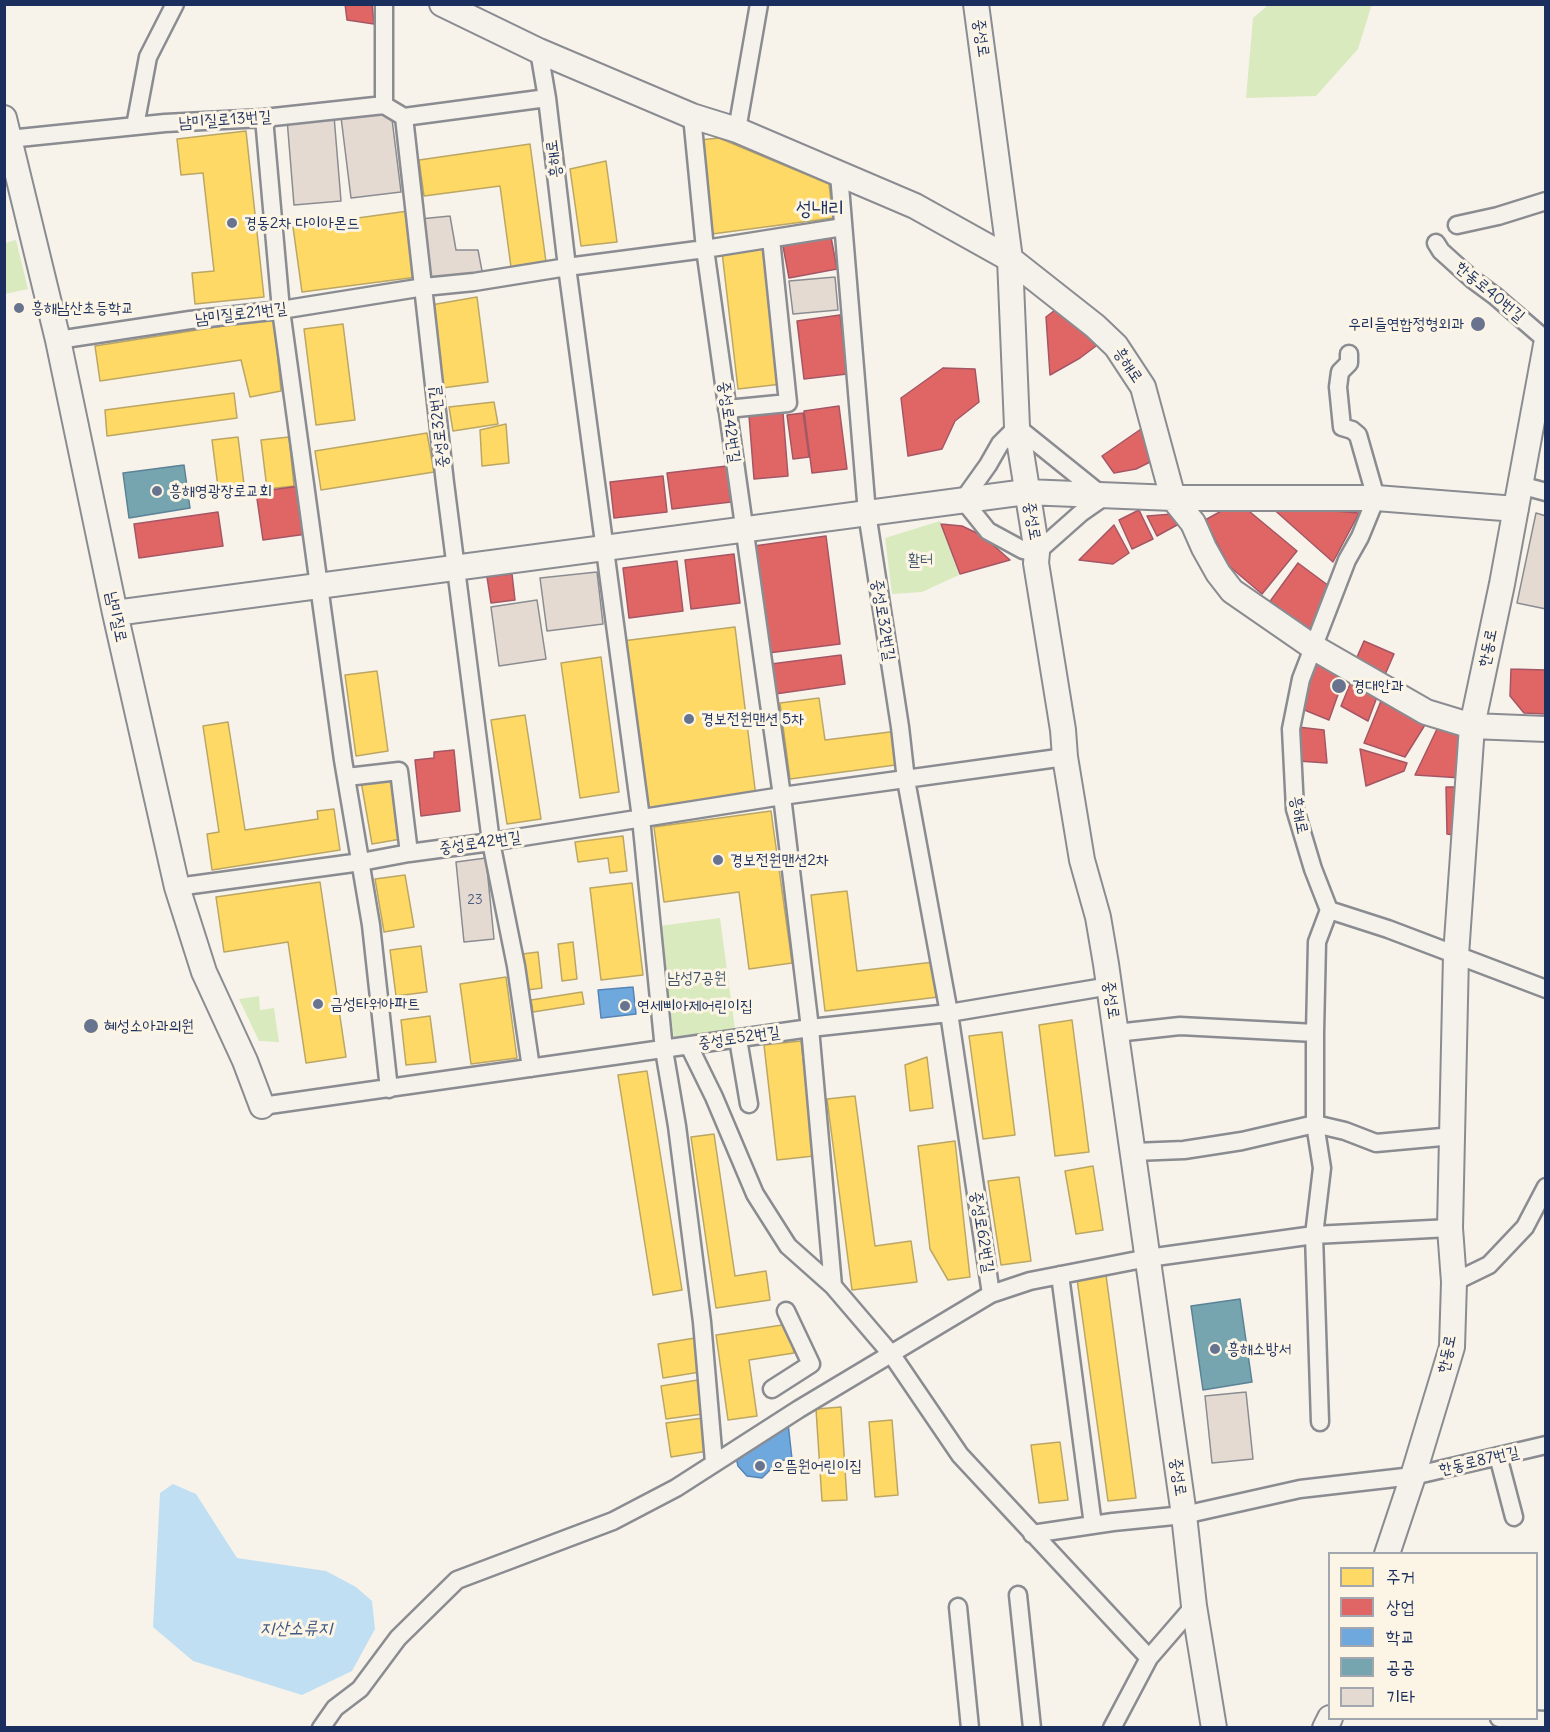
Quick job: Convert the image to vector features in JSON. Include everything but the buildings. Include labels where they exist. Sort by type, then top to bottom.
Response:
[{"type":"street","points":[[135,126],[148,57],[175,4]]},
{"type":"street","points":[[384,4],[384,105],[404,117],[547,98]]},
{"type":"street","name":"흥해로","points":[[442,4],[539,51],[692,116],[737,130],[915,206],[1011,259],[1095,326],[1116,346],[1143,387],[1173,498],[1193,523],[1203,548],[1232,591],[1313,647],[1426,712],[1472,726],[1545,729]]},
{"type":"street","points":[[737,130],[759,4]]},
{"type":"street","name":"중성로","points":[[976,4],[1011,259],[1017,427],[1082,860],[1098,916],[1110,986],[1184,1515],[1194,1606],[1210,1692],[1214,1728]]},
{"type":"street","name":"흥해로","points":[[539,51],[547,98],[567,267]]},
{"type":"street","name":"남미질로13번길","points":[[7,128],[135,126],[264,118],[384,105]]},
{"type":"street","points":[[692,116],[705,249]]},
{"type":"street","points":[[404,117],[424,287]]},
{"type":"street","points":[[264,118],[281,310],[319,586],[373,939],[389,1089]]},
{"type":"street","name":"남미질로","points":[[7,128],[58,340],[115,613],[177,887],[204,972],[246,1061],[262,1106]]},
{"type":"street","points":[[839,174],[867,513]]},
{"type":"street","points":[[1457,225],[1497,216],[1545,201]]},
{"type":"street","name":"남미질로21번길","points":[[58,340],[843,228]]},
{"type":"street","points":[[727,409],[788,403],[771,239]]},
{"type":"street","name":"한동로40번길","points":[[1436,243],[1441,251],[1472,279],[1496,296],[1545,340]]},
{"type":"street","name":"중성로42번길","points":[[705,249],[782,796]]},
{"type":"street","points":[[567,267],[641,818],[664,1050],[677,1126],[702,1322],[714,1462]]},
{"type":"street","name":"중성로32번길","points":[[424,287],[445,483],[491,842]]},
{"type":"street","name":"한동로","points":[[1388,1552],[1452,1347],[1455,1282],[1450,1228],[1456,955],[1472,726],[1516,509],[1545,345]]},
{"type":"street","points":[[1349,354],[1349,363],[1340,372],[1338,387],[1342,427],[1358,435],[1376,498]]},
{"type":"street","points":[[963,500],[1000,444],[1017,427],[1104,496]]},
{"type":"street","points":[[1520,485],[1545,492]]},
{"type":"street","points":[[115,613],[1026,492],[1173,498],[1376,498],[1516,509]]},
{"type":"street","points":[[963,500],[988,531],[1023,550],[1037,552],[1104,496]]},
{"type":"street","name":"흥해로","points":[[1329,910],[1295,809],[1291,729],[1301,679],[1347,560],[1360,537],[1376,498]]},
{"type":"street","name":"중성로32번길","points":[[867,513],[906,780]]},
{"type":"street","name":"중성로42번길","points":[[177,887],[362,862],[782,796],[1065,757]]},
{"type":"street","points":[[347,777],[399,771],[410,853]]},
{"type":"street","points":[[906,780],[949,1012]]},
{"type":"street","points":[[782,796],[810,1028],[833,1286]]},
{"type":"street","points":[[491,842],[516,966],[531,1068]]},
{"type":"street","points":[[1320,1422],[1314,1235],[1322,1168],[1316,1124],[1315,1033],[1317,942],[1329,910],[1545,989]]},
{"type":"street","name":"중성로52번길","points":[[262,1106],[810,1028],[949,1012],[1110,986]]},
{"type":"street","name":"중성로62번길","points":[[949,1012],[991,1294],[1030,1281],[1148,1258],[1314,1235]]},
{"type":"street","name":"중성로","points":[[1116,1033],[1180,1026],[1315,1033]]},
{"type":"street","points":[[738,1039],[749,1104]]},
{"type":"street","points":[[688,1046],[714,1097],[755,1194],[788,1246],[833,1286],[892,1355],[960,1455],[1149,1658]]},
{"type":"street","points":[[1134,1152],[1184,1150],[1242,1141],[1316,1124],[1345,1131],[1376,1143],[1453,1136]]},
{"type":"street","points":[[1455,1282],[1489,1265],[1525,1227],[1545,1187]]},
{"type":"street","points":[[1314,1235],[1450,1228]]},
{"type":"street","points":[[1060,1275],[1093,1525]]},
{"type":"street","points":[[321,1728],[335,1708],[360,1689],[398,1638],[457,1580],[613,1521],[676,1488],[799,1409],[991,1294]]},
{"type":"street","points":[[772,1389],[811,1364],[786,1311]]},
{"type":"street","name":"한동로87번길","points":[[1413,1476],[1545,1445]]},
{"type":"street","points":[[1498,1456],[1514,1517]]},
{"type":"street","name":"중성로","points":[[1184,1515],[1300,1489],[1413,1476]]},
{"type":"street","points":[[1032,1534],[1184,1515]]},
{"type":"street","points":[[1018,1595],[1032,1728]]},
{"type":"street","points":[[1112,1728],[1149,1658],[1194,1606]]},
{"type":"street","points":[[958,1607],[970,1728]]},
{"type":"green space","points":[[1268,5],[1376,5],[1371,7],[1358,49],[1316,96],[1246,98],[1253,18]]},
{"type":"green space","points":[[16,240],[28,289],[5,294],[5,243]]},
{"type":"green space","name":"활터","points":[[940,521],[959,575],[922,592],[892,594],[885,538]]},
{"type":"green space","name":"남성7공원","points":[[720,918],[735,1029],[674,1038],[659,926]]},
{"type":"green space","points":[[259,996],[260,1010],[274,1008],[279,1042],[259,1041],[239,999]]},
{"type":"water","name":"지산소류지","points":[[173,1484],[196,1494],[237,1558],[326,1571],[356,1587],[372,1601],[375,1629],[352,1671],[302,1695],[193,1661],[153,1627],[160,1493]]},
{"type":"place","name":"경동2차 다이아몬드","points":[[232,223]]},
{"type":"place","name":"흥해남산초등학교","points":[[19,308]]},
{"type":"place","name":"우리들연합정형외과","points":[[1478,324]]},
{"type":"place","name":"흥해영광장로교회","points":[[157,491]]},
{"type":"place","name":"경대안과","points":[[1339,686]]},
{"type":"place","name":"경보전원맨션 5차","points":[[689,719]]},
{"type":"place","name":"경보전원맨션2차","points":[[718,860]]},
{"type":"place","name":"금성타워아파트","points":[[318,1004]]},
{"type":"place","name":"연세삐아제어린이집","points":[[625,1006]]},
{"type":"place","name":"혜성소아과의원","points":[[91,1026]]},
{"type":"place","name":"흥해소방서","points":[[1215,1349]]},
{"type":"place","name":"으뜸원어린이집","points":[[760,1466]]},
{"type":"district","name":"성내리","points":[[820,209]]}]
